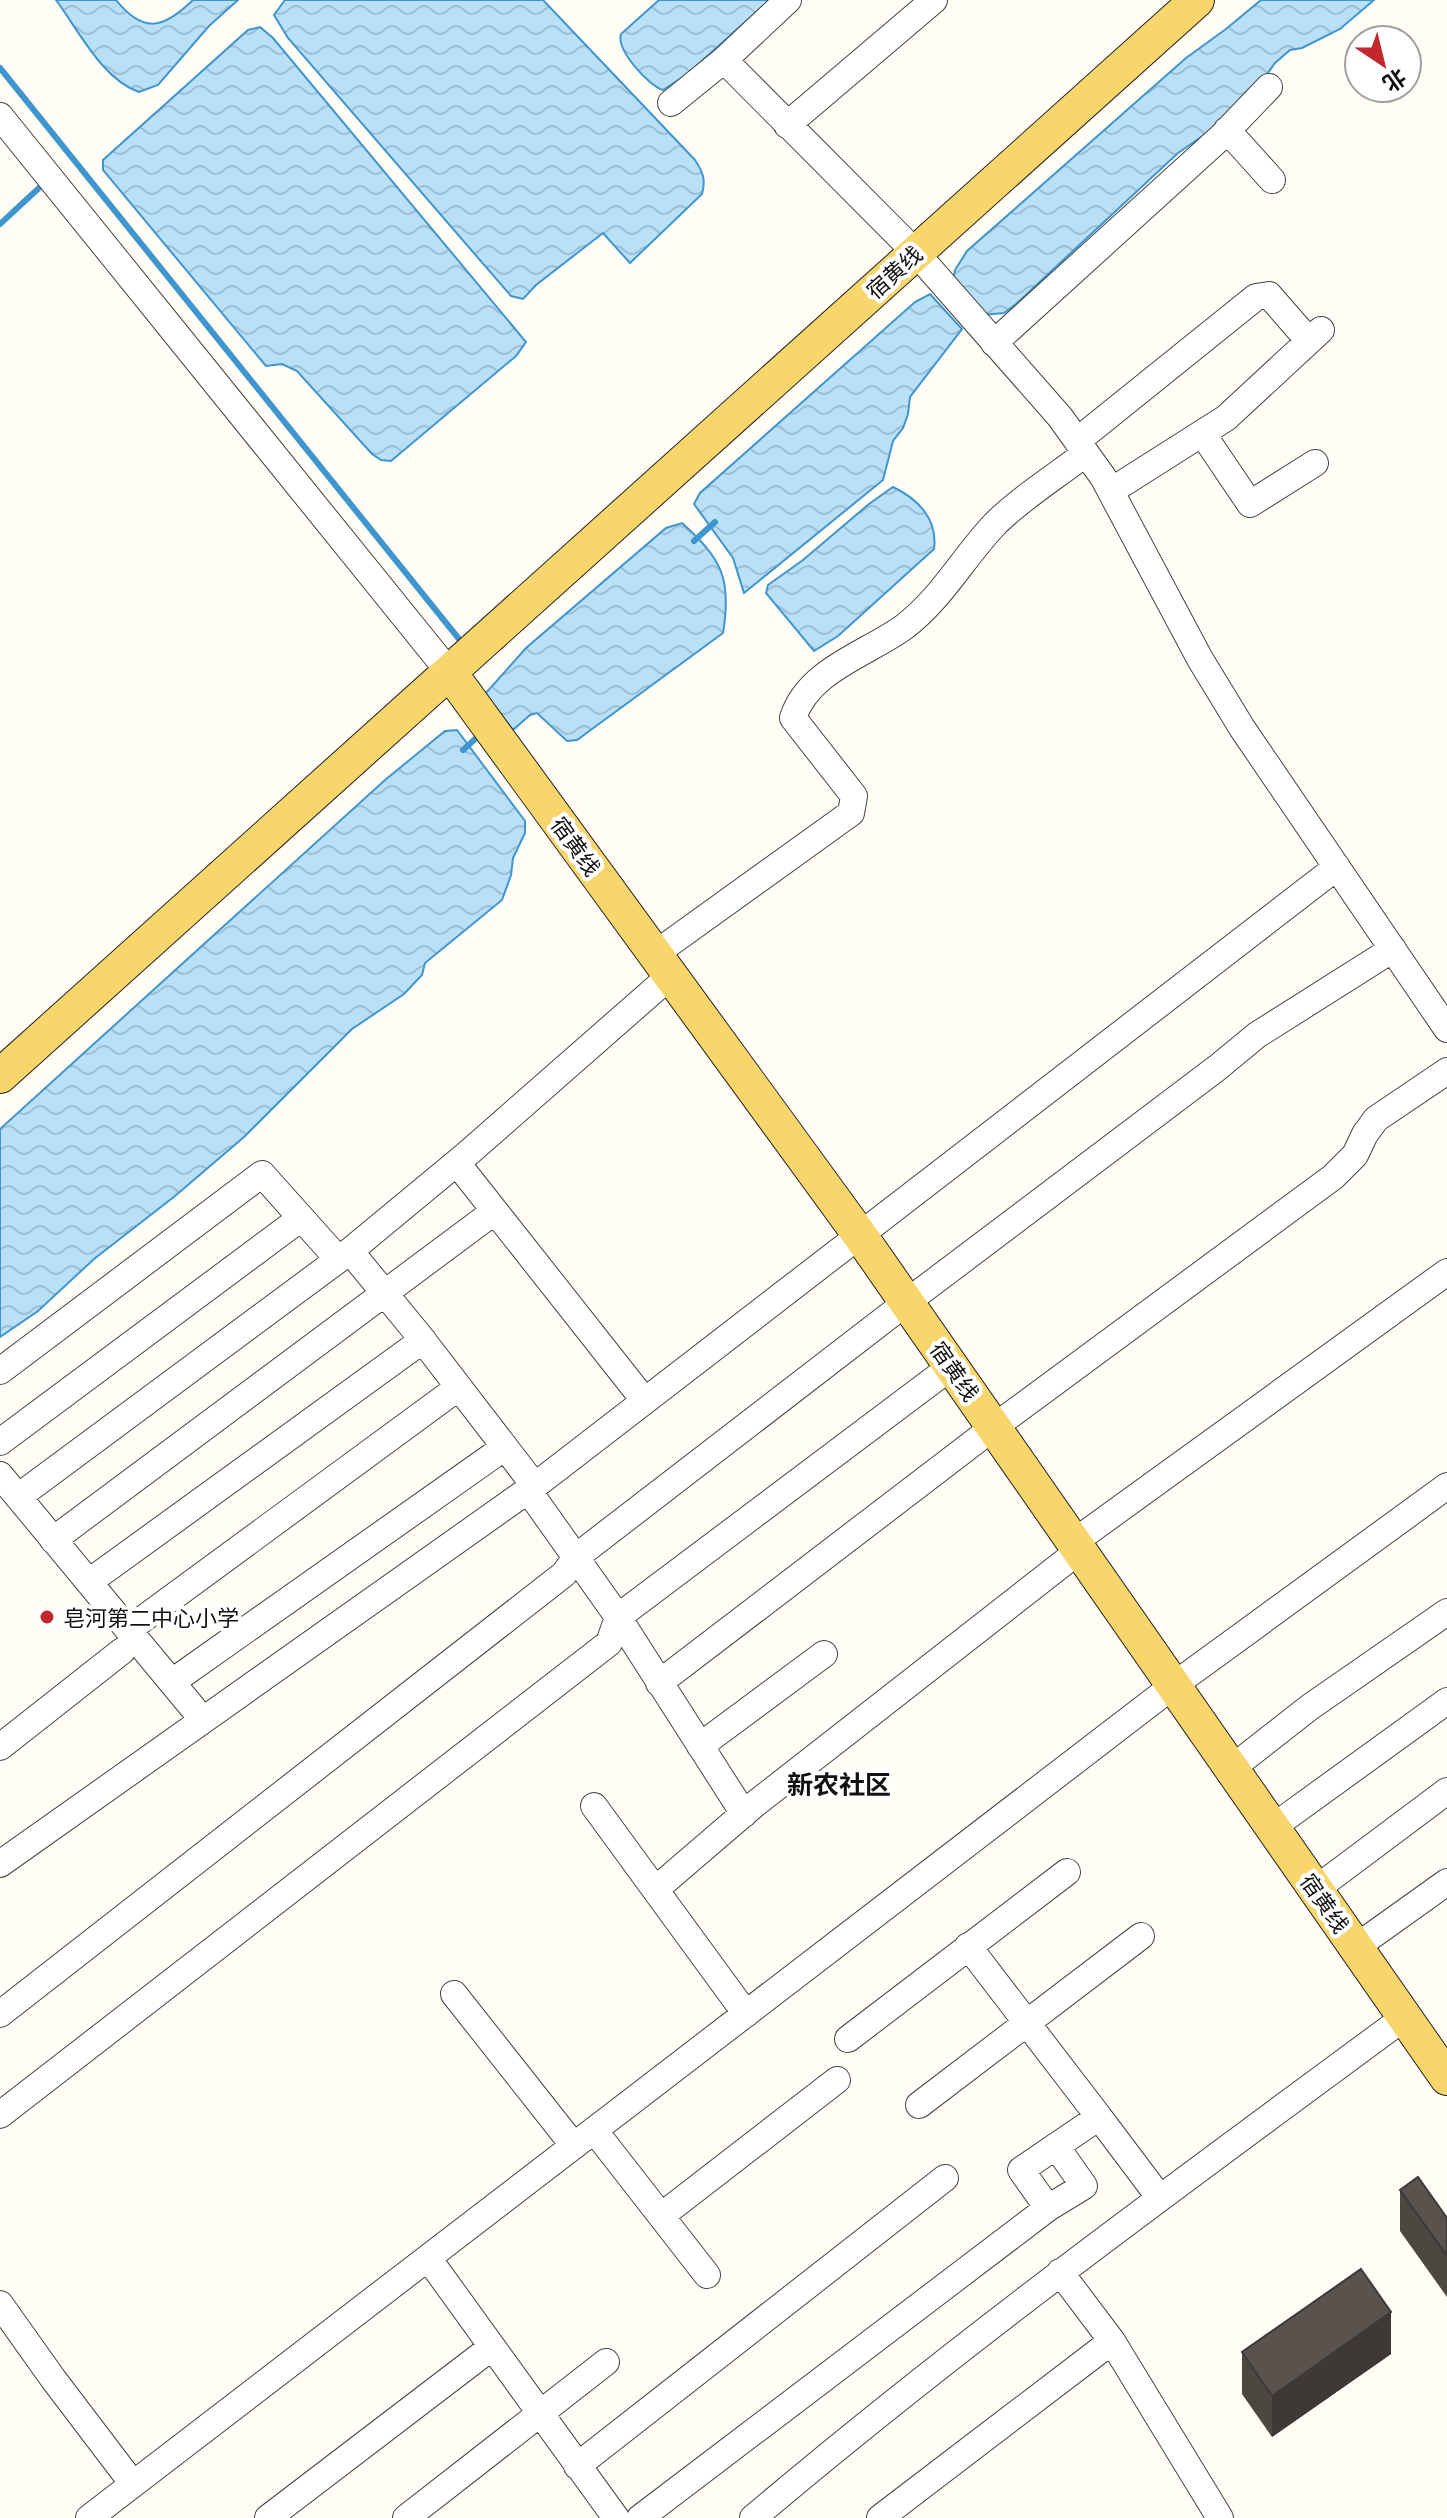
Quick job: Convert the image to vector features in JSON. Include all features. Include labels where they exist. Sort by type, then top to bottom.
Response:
[{"type":"main road","name":"宿黄线","points":[[0,1076],[1197,0]]},
{"type":"main road","name":"宿黄线","points":[[450,673],[859,1234],[1447,2078]]},
{"type":"street","points":[[671,103],[724,60],[788,0]]},
{"type":"street","points":[[787,125],[934,0]]},
{"type":"street","points":[[724,60],[916,253],[1060,417],[1111,491],[1200,659],[1242,728],[1447,1029]]},
{"type":"street","points":[[994,343],[1227,130],[1269,87]]},
{"type":"street","points":[[0,116],[450,673]]},
{"type":"street","points":[[1227,130],[1272,180]]},
{"type":"street","points":[[18,1497],[344,1255],[457,1163],[662,965],[851,813],[854,796],[793,718],[798,701],[816,681],[905,626],[934,600],[996,523],[1256,297],[1269,295],[1315,335],[1226,418],[1111,491]]},
{"type":"street","points":[[1202,433],[1250,504],[1315,463]]},
{"type":"street","points":[[3,1855],[203,1720],[531,1488],[1337,867]]},
{"type":"street","points":[[0,2014],[564,1574],[576,1557],[907,1302],[1257,1035],[1393,949]]},
{"type":"street","points":[[659,1683],[994,1427],[1333,1177],[1355,1155],[1376,1119],[1447,1071]]},
{"type":"street","points":[[457,1163],[644,1400]]},
{"type":"street","points":[[0,1371],[262,1174],[301,1218],[385,1293],[505,1447],[744,1814]]},
{"type":"street","points":[[53,1540],[495,1211]]},
{"type":"street","points":[[0,1442],[301,1218]]},
{"type":"street","points":[[656,1889],[744,1814],[1077,1546],[1447,1272]]},
{"type":"street","points":[[89,1582],[423,1340]]},
{"type":"street","points":[[0,2115],[609,1643],[618,1617],[952,1366]]},
{"type":"street","points":[[0,1747],[125,1640],[459,1387]]},
{"type":"street","points":[[172,1682],[505,1447]]},
{"type":"street","points":[[0,1475],[89,1582],[125,1640],[172,1682],[203,1720]]},
{"type":"street","points":[[89,2518],[1174,1685],[1447,1486]]},
{"type":"street","points":[[1232,1768],[1310,1707],[1447,1612]]},
{"type":"street","points":[[700,1746],[824,1654]]},
{"type":"street","points":[[1273,1827],[1447,1701]]},
{"type":"street","points":[[1316,1889],[1447,1791]]},
{"type":"street","points":[[594,1806],[746,2014]]},
{"type":"street","points":[[848,2039],[1067,1872]]},
{"type":"street","points":[[1356,1947],[1447,1882]]},
{"type":"street","points":[[919,2105],[1141,1936]]},
{"type":"street","points":[[968,1946],[1160,2198]]},
{"type":"street","points":[[454,1994],[584,2138],[661,2216],[707,2275]]},
{"type":"street","points":[[753,2518],[849,2437],[1060,2272],[1405,2017]]},
{"type":"street","points":[[661,2216],[837,2080]]},
{"type":"street","points":[[1048,2208],[1021,2170],[1099,2117]]},
{"type":"street","points":[[640,2518],[1048,2208],[1084,2186],[1056,2146]]},
{"type":"street","points":[[577,2466],[945,2178]]},
{"type":"street","points":[[428,2258],[616,2518]]},
{"type":"street","points":[[1060,2272],[1112,2341],[1220,2518]]},
{"type":"street","points":[[0,2304],[133,2484]]},
{"type":"street","points":[[880,2518],[1112,2341]]},
{"type":"street","points":[[268,2518],[492,2347]]},
{"type":"street","points":[[406,2518],[606,2362]]},
{"type":"water","points":[[56,0],[116,0],[136,19],[154,24],[173,17],[193,0],[238,0],[209,26],[158,85],[139,92],[126,86],[103,65]]},
{"type":"water","points":[[285,0],[543,0],[695,160],[703,176],[702,194],[630,263],[603,233],[536,285],[523,299],[511,296],[288,38],[274,15]]},
{"type":"water","points":[[659,0],[770,0],[686,75],[663,90],[634,66],[621,41],[621,34]]},
{"type":"water","points":[[1261,0],[1374,0],[1340,29],[1302,48],[1290,50],[1275,63],[1242,109],[1178,153],[1016,304],[1004,313],[982,315],[953,281],[955,270],[967,251],[1186,58]]},
{"type":"water","points":[[260,27],[273,38],[526,342],[516,356],[391,461],[381,460],[372,454],[297,371],[282,364],[266,366],[103,170],[103,160],[248,30]]},
{"type":"water","points":[[930,294],[962,329],[910,397],[908,414],[903,428],[893,441],[883,480],[744,593],[733,558],[694,504],[700,493],[915,302]]},
{"type":"water","points":[[893,487],[924,511],[933,528],[934,549],[838,636],[814,651],[766,593],[768,585]]},
{"type":"water","points":[[682,523],[707,548],[721,571],[726,598],[723,633],[577,740],[567,741],[537,713],[530,715],[513,730],[485,694],[526,648],[666,528]]},
{"type":"water","points":[[457,730],[525,821],[525,833],[513,858],[502,900],[425,963],[422,975],[404,994],[352,1029],[244,1137],[94,1259],[38,1311],[0,1337],[0,1129],[385,780],[445,731]]},
{"type":"building","points":[[1418,2177],[1447,2218],[1447,2256],[1400,2190]]},
{"type":"building","points":[[1361,2269],[1391,2312],[1272,2396],[1242,2352]]},
{"type":"waterway","points":[[0,68],[459,639]]},
{"type":"waterway","points":[[0,224],[40,187]]},
{"type":"waterway","points":[[694,541],[715,522]]},
{"type":"waterway","points":[[463,750],[475,739]]},
{"type":"place","name":"皂河第二中心小学","points":[[47,1617]]},
{"type":"district","name":"新农社区","points":[[839,1784]]}]
